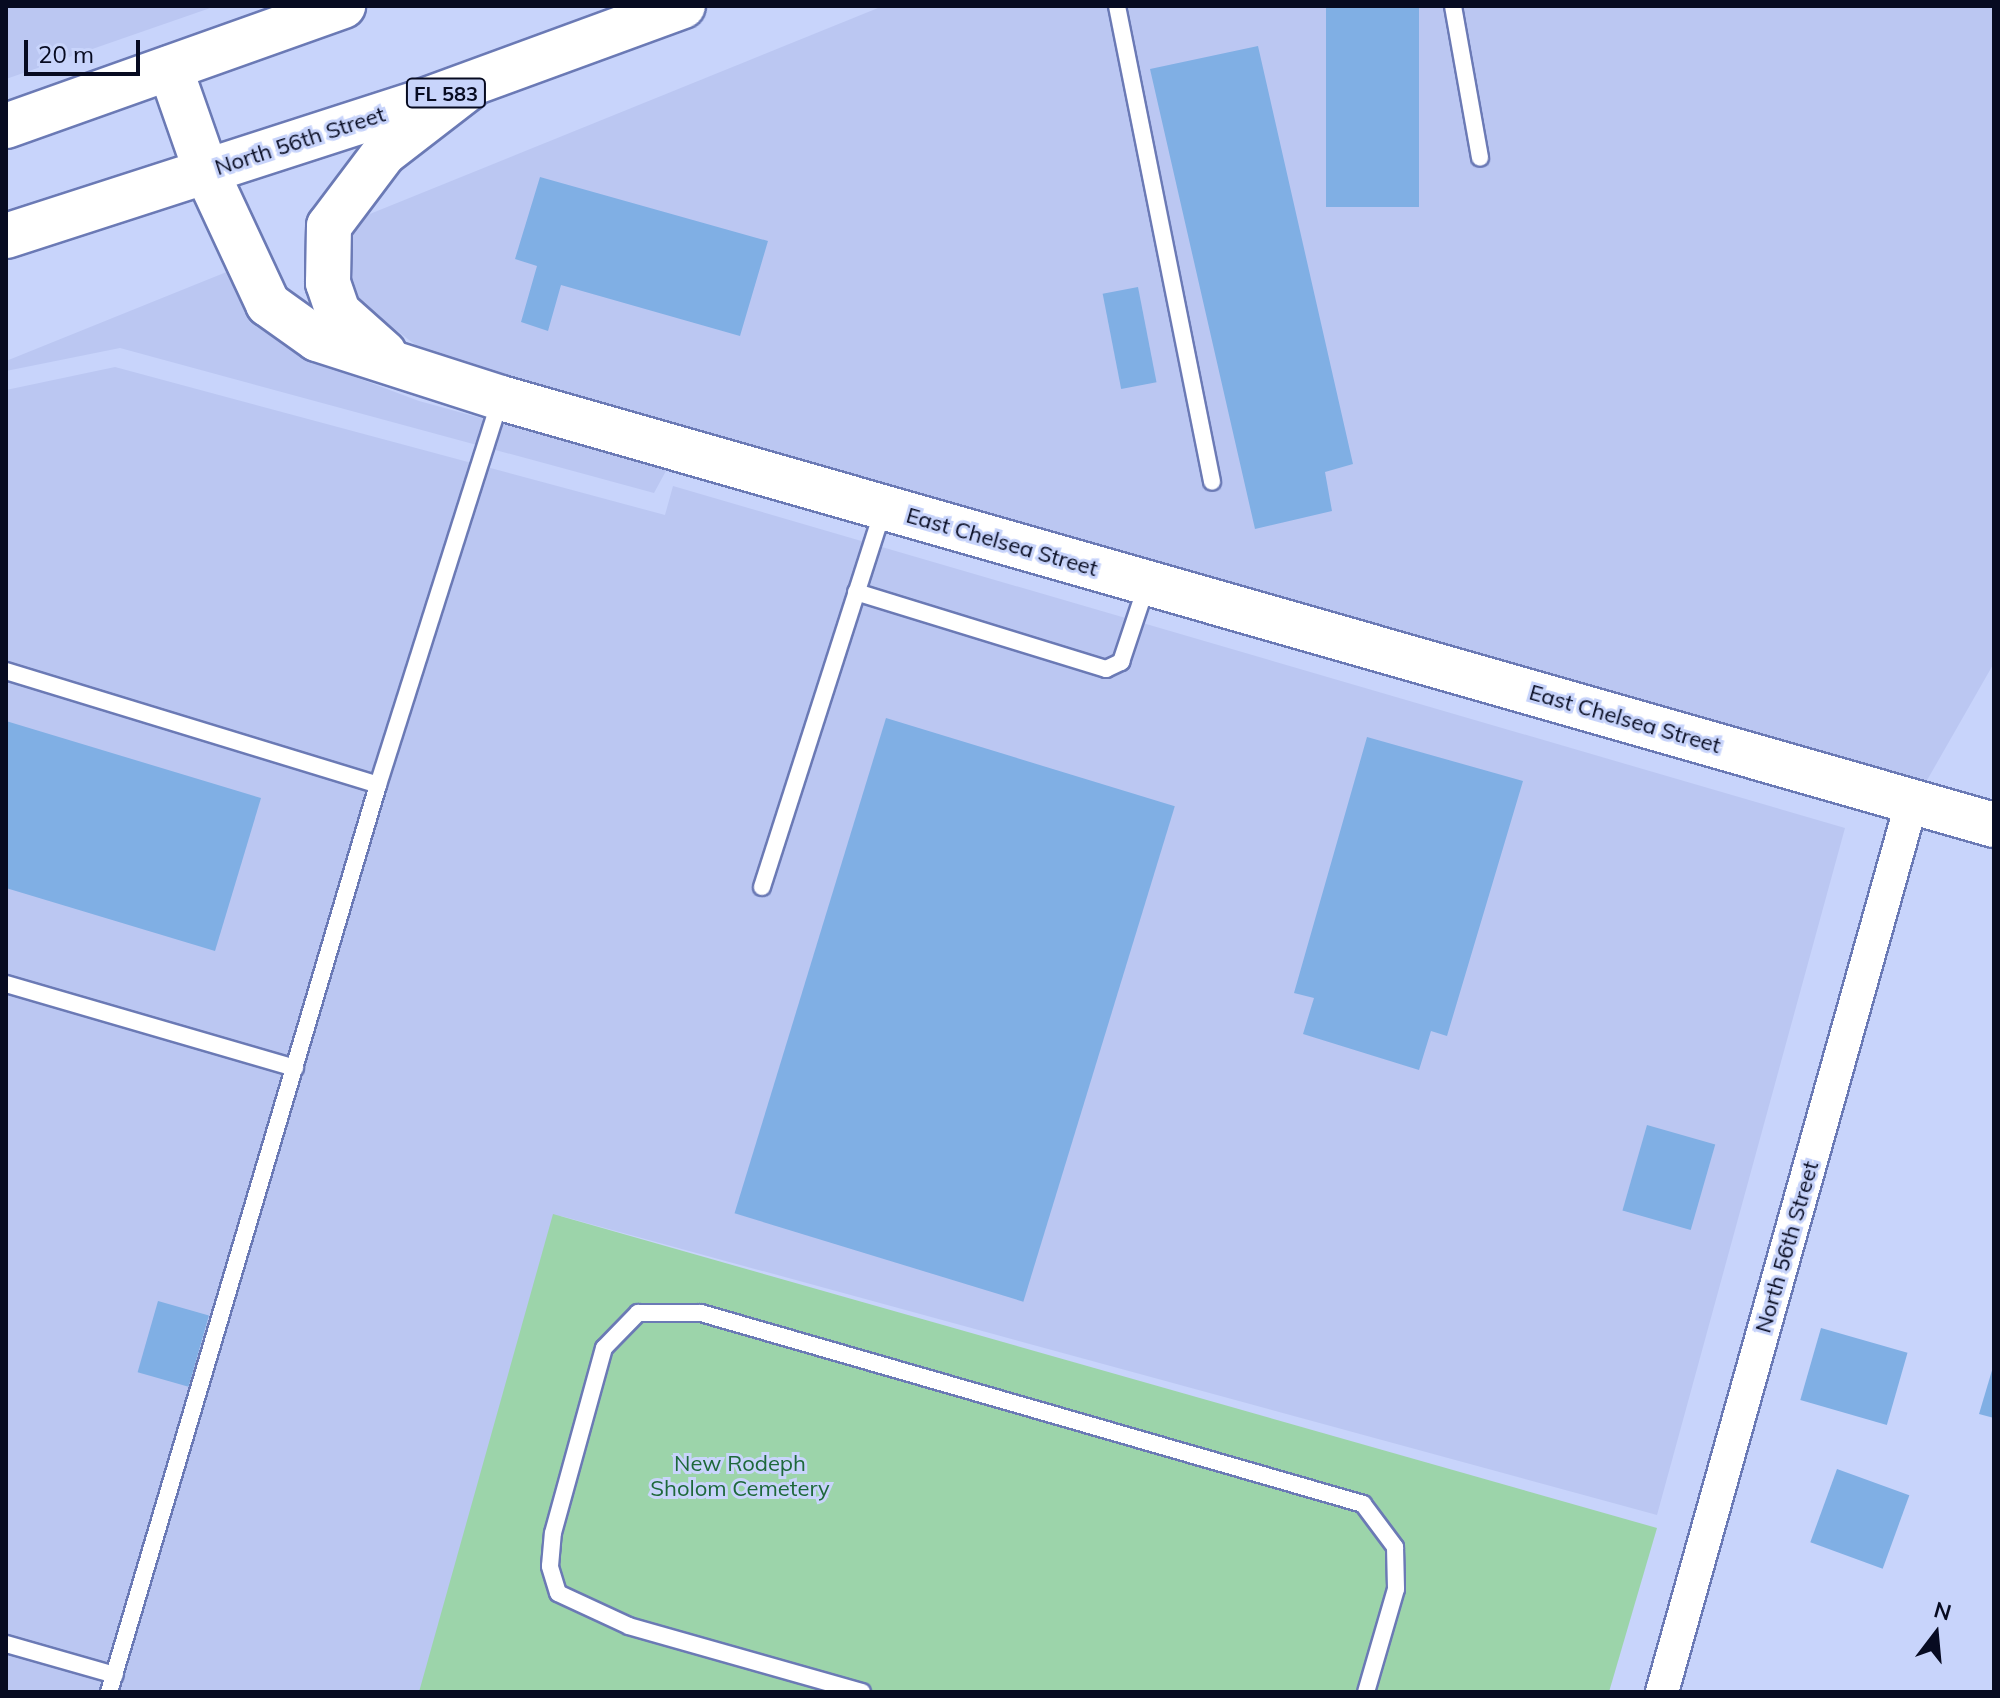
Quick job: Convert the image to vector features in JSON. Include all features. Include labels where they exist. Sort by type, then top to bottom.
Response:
[{"type":"street","points":[[6,126],[343,6]]},
{"type":"street","name":"North 56th Street","points":[[6,236],[478,81],[683,6]]},
{"type":"street","name":"East Chelsea Street","points":[[170,68],[206,171],[268,304],[286,323],[413,371],[501,398],[1994,825]]},
{"type":"street","points":[[413,371],[338,312],[328,283],[329,226],[384,153],[478,81]]},
{"type":"street","name":"North 56th Street","points":[[1662,1692],[1912,801]]},
{"type":"lane","points":[[1117,6],[1212,482]]},
{"type":"lane","points":[[1453,6],[1480,158]]},
{"type":"lane","points":[[109,1692],[378,785],[501,398]]},
{"type":"lane","points":[[762,887],[883,508]]},
{"type":"lane","points":[[856,592],[1106,669],[1121,662],[1148,583]]},
{"type":"lane","points":[[6,671],[378,785]]},
{"type":"lane","points":[[6,984],[295,1068]]},
{"type":"lane","points":[[862,1692],[629,1626],[558,1593],[550,1566],[553,1533],[604,1348],[638,1313],[701,1313],[1363,1504],[1395,1547],[1396,1589],[1366,1692]]},
{"type":"lane","points":[[6,1644],[115,1675]]},
{"type":"shaded area","points":[[6,6],[216,6],[6,79]]},
{"type":"shaded area","points":[[883,6],[1994,6],[1994,663],[1926,782],[508,377],[422,350],[356,299],[348,276],[355,220]]},
{"type":"shaded area","points":[[229,271],[254,321],[307,359],[419,401],[667,469],[654,493],[120,348],[6,371],[6,361]]},
{"type":"shaded area","points":[[115,367],[665,515],[673,486],[1845,828],[1657,1515],[561,1216],[420,1692],[6,1692],[6,390]]},
{"type":"green space","name":"New Rodeph Sholom Cemetery","points":[[553,1214],[1657,1528],[1609,1692],[419,1692]]},
{"type":"building","points":[[1326,6],[1419,6],[1419,207],[1326,207]]},
{"type":"building","points":[[1258,46],[1353,464],[1325,472],[1332,511],[1255,529],[1150,69]]},
{"type":"building","points":[[540,177],[768,241],[740,336],[561,285],[548,331],[521,322],[537,266],[515,259]]},
{"type":"building","points":[[1138,287],[1157,382],[1121,389],[1103,294]]},
{"type":"building","points":[[886,718],[1175,806],[1023,1302],[735,1213]]},
{"type":"building","points":[[6,721],[261,798],[215,951],[6,888]]},
{"type":"building","points":[[1367,737],[1523,781],[1447,1036],[1431,1031],[1419,1070],[1303,1034],[1314,998],[1294,993]]},
{"type":"building","points":[[1647,1125],[1715,1145],[1691,1230],[1622,1211]]},
{"type":"building","points":[[158,1301],[209,1316],[189,1387],[138,1372]]},
{"type":"building","points":[[1821,1328],[1908,1353],[1887,1425],[1800,1400]]},
{"type":"building","points":[[1994,1367],[1994,1418],[1979,1414]]},
{"type":"building","points":[[1837,1469],[1909,1495],[1883,1569],[1810,1542]]}]
